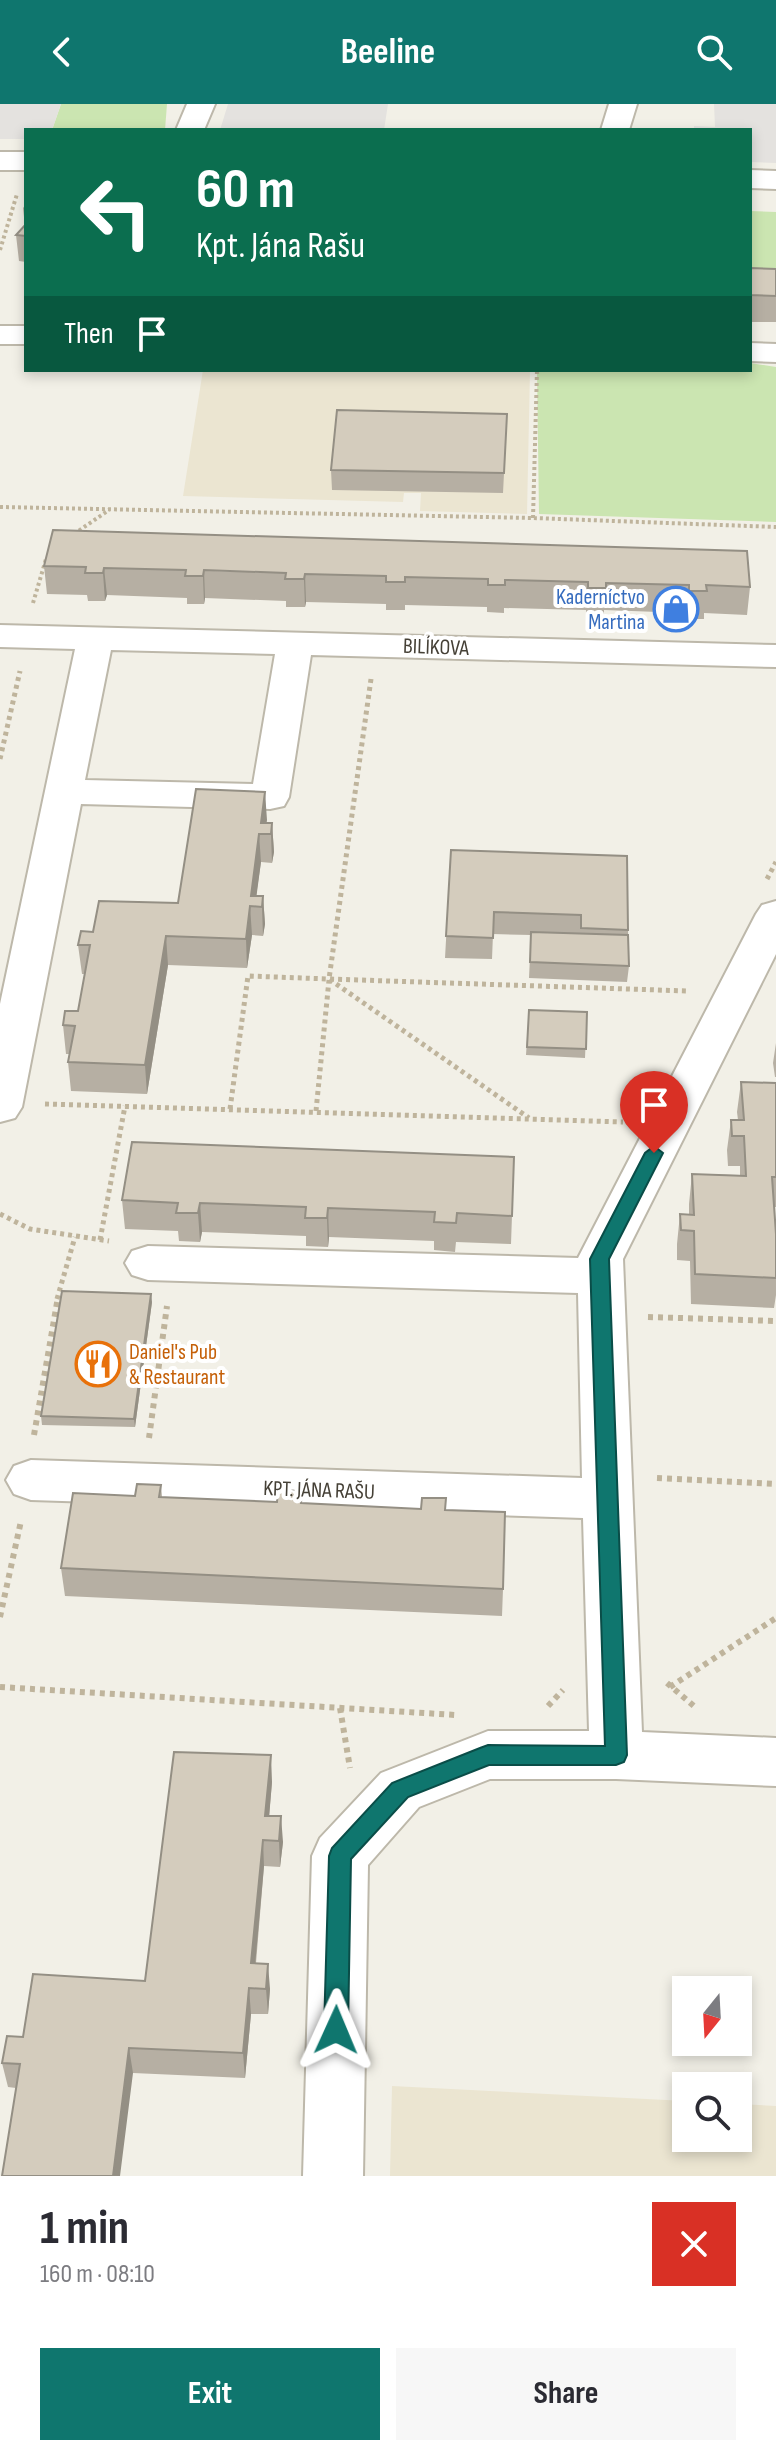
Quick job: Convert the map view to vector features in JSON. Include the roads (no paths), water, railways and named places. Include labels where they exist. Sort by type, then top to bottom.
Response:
[{"type":"street","points":[[191,128],[201,104]]},
{"type":"street","points":[[616,128],[623,104]]},
{"type":"street","points":[[0,161],[22,174]]},
{"type":"street","points":[[752,179],[776,180]]},
{"type":"street","points":[[0,335],[24,335]]},
{"type":"street","points":[[752,352],[776,353]]},
{"type":"street","name":"BILÍKOVA","points":[[13,636],[776,656]]},
{"type":"street","points":[[0,1107],[95,638]]},
{"type":"street","points":[[64,792],[270,797],[295,643]]},
{"type":"street","points":[[616,1755],[626,1488],[600,1259],[776,914]]},
{"type":"street","points":[[158,1278],[601,1276]]},
{"type":"street","name":"KPT. JÁNA RAŠU","points":[[31,1465],[626,1488]]},
{"type":"street","points":[[333,2176],[340,1856],[400,1790],[488,1755],[616,1755],[776,1762]]},
{"type":"place","name":"Kaderníctvo Martina","points":[[676,609]]},
{"type":"place","name":"Daniel's Pub & Restaurant","points":[[98,1364]]}]
